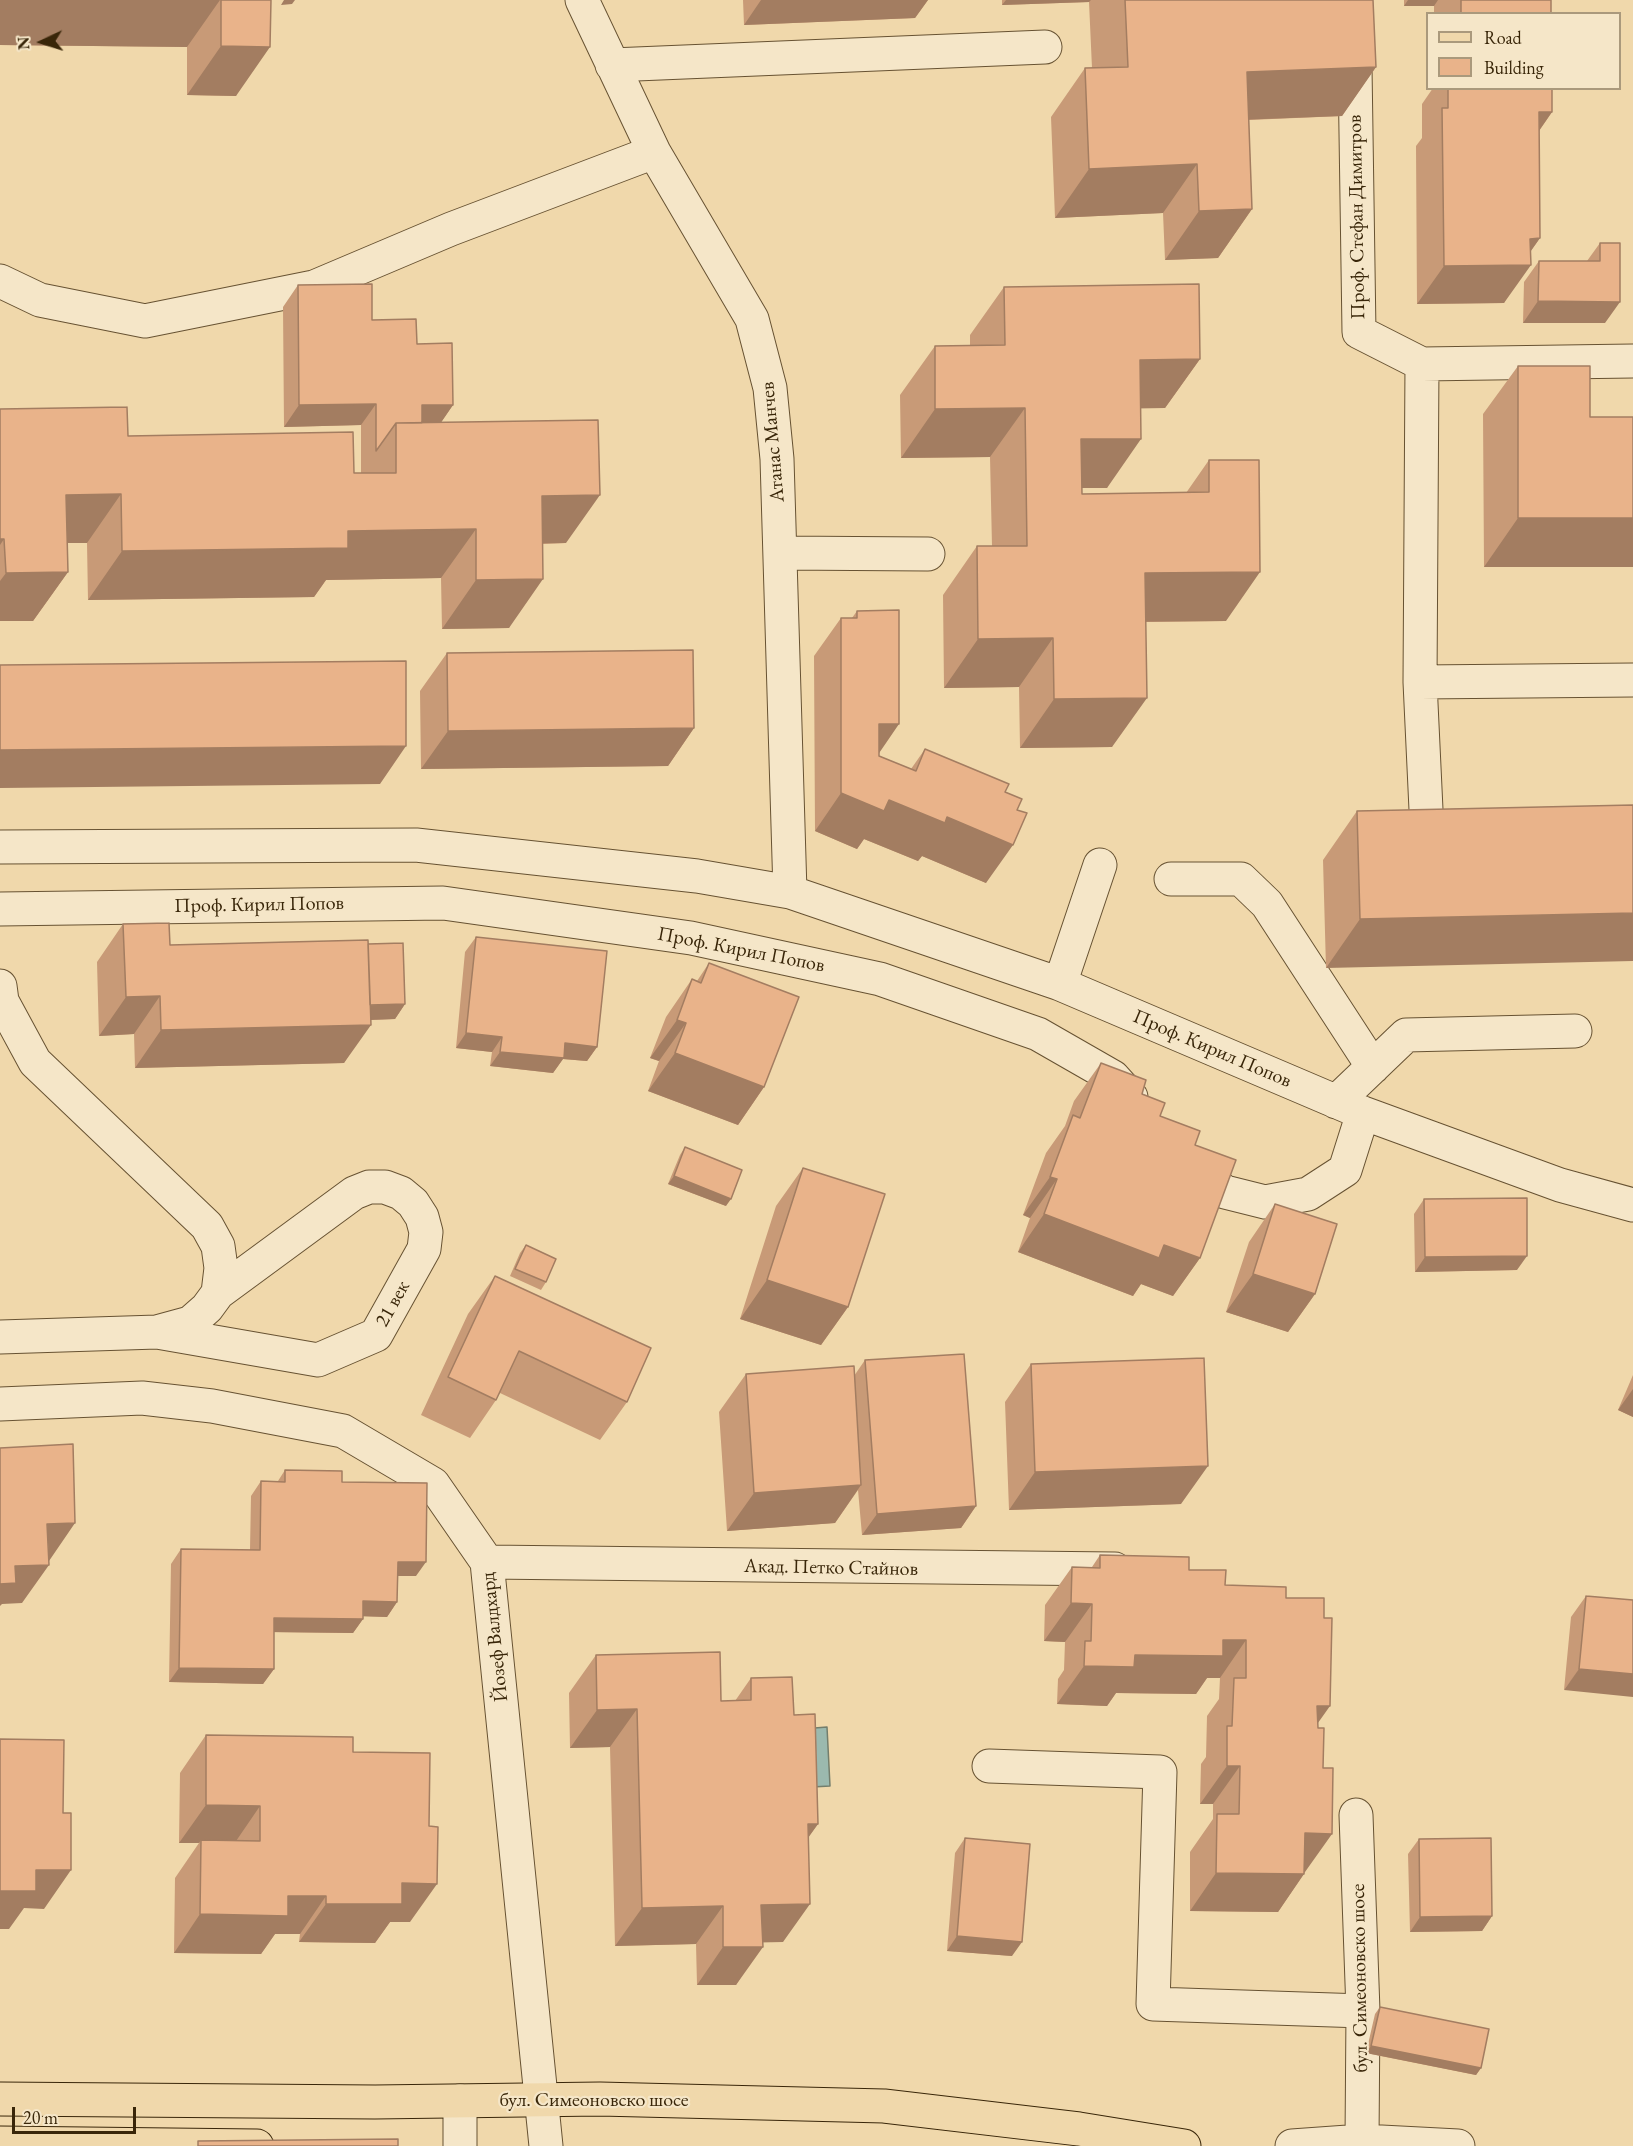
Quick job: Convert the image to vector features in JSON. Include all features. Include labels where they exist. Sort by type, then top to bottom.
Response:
[{"type":"main road","name":"бул. Симеоновско шосе","points":[[0,2099],[460,2101],[541,2099],[884,2106],[1079,2129],[1184,2146]]},
{"type":"main road","points":[[0,2143],[256,2146]]},
{"type":"street","name":"Атанас Манчев","points":[[582,0],[654,152],[752,319],[770,388],[777,459],[781,553],[790,892]]},
{"type":"street","name":"Проф. Стефан Димитров","points":[[1353,0],[1359,332],[1422,363],[1633,361]]},
{"type":"street","points":[[612,65],[1045,47]]},
{"type":"street","points":[[0,281],[40,300],[145,321],[314,287],[451,229],[654,152]]},
{"type":"street","points":[[1422,363],[1420,682],[1427,831]]},
{"type":"street","points":[[781,553],[928,554]]},
{"type":"street","points":[[1420,682],[1633,680]]},
{"type":"street","name":"Проф. Кирил Попов","points":[[0,847],[416,845],[697,876],[790,892],[1060,984],[1350,1107],[1560,1185],[1633,1205]]},
{"type":"street","points":[[1060,984],[1100,865]]},
{"type":"street","points":[[1171,879],[1241,879],[1267,904],[1373,1067]]},
{"type":"street","name":"Проф. Кирил Попов","points":[[0,909],[443,903],[691,938],[880,979],[1038,1034],[1113,1077],[1149,1117]]},
{"type":"street","points":[[0,986],[2,1000],[35,1062],[207,1226],[218,1246],[218,1293]]},
{"type":"street","points":[[1170,1141],[1197,1172],[1225,1192],[1265,1202],[1308,1194],[1345,1170],[1350,1107],[1373,1067],[1406,1035],[1575,1031]]},
{"type":"street","name":"21 век","points":[[0,1337],[157,1332],[318,1360],[376,1335],[424,1249],[426,1232],[422,1217],[413,1203],[393,1190],[369,1187],[354,1193],[218,1293],[207,1308],[190,1323],[157,1332]]},
{"type":"street","name":"Йозеф Валдхард","points":[[0,1404],[142,1398],[212,1406],[343,1431],[433,1484],[487,1563],[546,2146]]},
{"type":"street","name":"Акад. Петко Стайнов","points":[[487,1563],[959,1570],[1141,1569]]},
{"type":"street","points":[[988,1766],[1161,1772],[1152,2004],[1363,2011]]},
{"type":"street","name":"бул. Симеоновско шосе","points":[[1356,1815],[1363,2011],[1362,2141]]},
{"type":"street","points":[[460,2101],[460,2146]]},
{"type":"street","points":[[1292,2146],[1362,2141],[1458,2146]]},
{"type":"water","points":[[827,1727],[830,1786],[794,1788],[790,1730]]},
{"type":"building","points":[[221,0],[271,0],[270,47],[221,46]]},
{"type":"building","points":[[1125,0],[1373,0],[1376,67],[1247,72],[1252,209],[1199,211],[1197,164],[1089,169],[1085,68],[1128,67]]},
{"type":"building","points":[[1461,0],[1551,0],[1551,12],[1461,12]]},
{"type":"building","points":[[1448,90],[1552,90],[1552,112],[1539,112],[1540,238],[1530,239],[1531,265],[1444,266],[1442,108],[1448,108]]},
{"type":"building","points":[[1600,243],[1620,243],[1620,302],[1538,301],[1539,261],[1600,261]]},
{"type":"building","points":[[372,284],[372,320],[416,319],[417,344],[452,343],[453,405],[422,405],[422,423],[396,423],[376,451],[376,404],[299,405],[298,285]]},
{"type":"building","points":[[1199,284],[1200,359],[1140,360],[1141,439],[1081,439],[1082,494],[1209,492],[1209,460],[1259,460],[1260,572],[1145,573],[1147,698],[1054,699],[1053,638],[978,639],[977,546],[1027,546],[1025,408],[935,409],[935,346],[1005,345],[1004,287]]},
{"type":"building","points":[[1518,366],[1590,366],[1590,417],[1633,417],[1633,518],[1518,518]]},
{"type":"building","points":[[127,407],[128,436],[353,432],[354,473],[396,473],[396,423],[598,420],[600,495],[542,496],[543,579],[476,580],[476,529],[348,531],[348,548],[122,551],[121,494],[66,495],[68,572],[6,573],[4,539],[0,539],[0,409]]},
{"type":"building","points":[[899,610],[899,724],[879,724],[879,756],[916,771],[925,749],[1009,784],[1005,792],[1022,799],[1017,810],[1027,813],[1013,845],[947,817],[945,823],[889,800],[884,811],[841,793],[841,618],[857,618],[857,611]]},
{"type":"building","points":[[693,650],[694,728],[448,731],[447,653]]},
{"type":"building","points":[[406,661],[406,746],[0,750],[0,665]]},
{"type":"building","points":[[1633,805],[1633,913],[1360,919],[1357,811]]},
{"type":"building","points":[[169,923],[170,945],[368,940],[371,1025],[161,1030],[160,996],[126,997],[123,924]]},
{"type":"building","points":[[476,937],[607,951],[597,1047],[565,1043],[564,1058],[500,1052],[502,1037],[466,1033]]},
{"type":"building","points":[[403,943],[405,1004],[370,1005],[368,944]]},
{"type":"building","points":[[709,963],[799,997],[764,1087],[675,1053],[686,1023],[677,1020],[692,979],[701,983]]},
{"type":"building","points":[[1101,1063],[1146,1080],[1142,1094],[1165,1103],[1160,1116],[1200,1131],[1195,1145],[1236,1160],[1200,1258],[1164,1245],[1159,1258],[1044,1214],[1057,1179],[1050,1177],[1073,1115],[1080,1118]]},
{"type":"building","points":[[685,1147],[742,1170],[731,1199],[674,1176]]},
{"type":"building","points":[[803,1168],[885,1194],[848,1307],[767,1280]]},
{"type":"building","points":[[1527,1198],[1527,1256],[1425,1257],[1424,1199]]},
{"type":"building","points":[[1275,1204],[1337,1224],[1315,1294],[1253,1274]]},
{"type":"building","points":[[526,1245],[556,1259],[546,1282],[515,1269]]},
{"type":"building","points":[[495,1276],[651,1348],[627,1402],[519,1351],[496,1400],[448,1377]]},
{"type":"building","points":[[964,1354],[976,1506],[877,1514],[865,1360]]},
{"type":"building","points":[[1204,1358],[1208,1466],[1035,1472],[1031,1364]]},
{"type":"building","points":[[854,1366],[861,1485],[754,1493],[746,1374]]},
{"type":"building","points":[[73,1444],[75,1523],[47,1524],[49,1565],[15,1566],[16,1583],[0,1584],[0,1448]]},
{"type":"building","points":[[285,1470],[342,1471],[342,1482],[427,1483],[426,1562],[398,1562],[397,1602],[363,1601],[363,1619],[274,1618],[274,1669],[179,1668],[181,1549],[260,1550],[261,1481],[285,1482]]},
{"type":"building","points":[[1100,1555],[1189,1557],[1189,1570],[1226,1570],[1225,1585],[1286,1587],[1286,1598],[1324,1598],[1324,1618],[1332,1618],[1330,1706],[1317,1706],[1318,1728],[1324,1728],[1323,1768],[1333,1768],[1332,1834],[1305,1833],[1304,1874],[1216,1873],[1217,1814],[1239,1814],[1240,1766],[1227,1766],[1227,1726],[1232,1726],[1234,1678],[1246,1678],[1246,1640],[1223,1640],[1223,1656],[1135,1655],[1134,1667],[1084,1666],[1085,1641],[1091,1641],[1092,1604],[1071,1603],[1072,1567],[1100,1568]]},
{"type":"building","points":[[1586,1596],[1633,1600],[1633,1674],[1579,1669]]},
{"type":"building","points":[[720,1652],[721,1701],[751,1700],[751,1678],[792,1677],[794,1715],[815,1714],[818,1824],[808,1824],[810,1904],[761,1905],[763,1947],[723,1947],[723,1906],[642,1908],[637,1709],[597,1710],[596,1655]]},
{"type":"building","points":[[206,1735],[353,1737],[353,1752],[430,1753],[429,1826],[438,1827],[437,1884],[402,1883],[402,1904],[326,1904],[326,1896],[288,1896],[288,1916],[200,1914],[201,1840],[260,1841],[260,1806],[206,1805]]},
{"type":"building","points":[[0,1739],[64,1740],[63,1813],[71,1813],[71,1870],[36,1870],[36,1891],[0,1891]]},
{"type":"building","points":[[965,1838],[1030,1844],[1022,1942],[957,1936]]},
{"type":"building","points":[[1491,1838],[1492,1916],[1420,1917],[1419,1839]]},
{"type":"building","points":[[1380,2007],[1489,2029],[1481,2068],[1371,2046]]},
{"type":"building","points":[[398,2139],[398,2146],[198,2146],[198,2141]]}]
